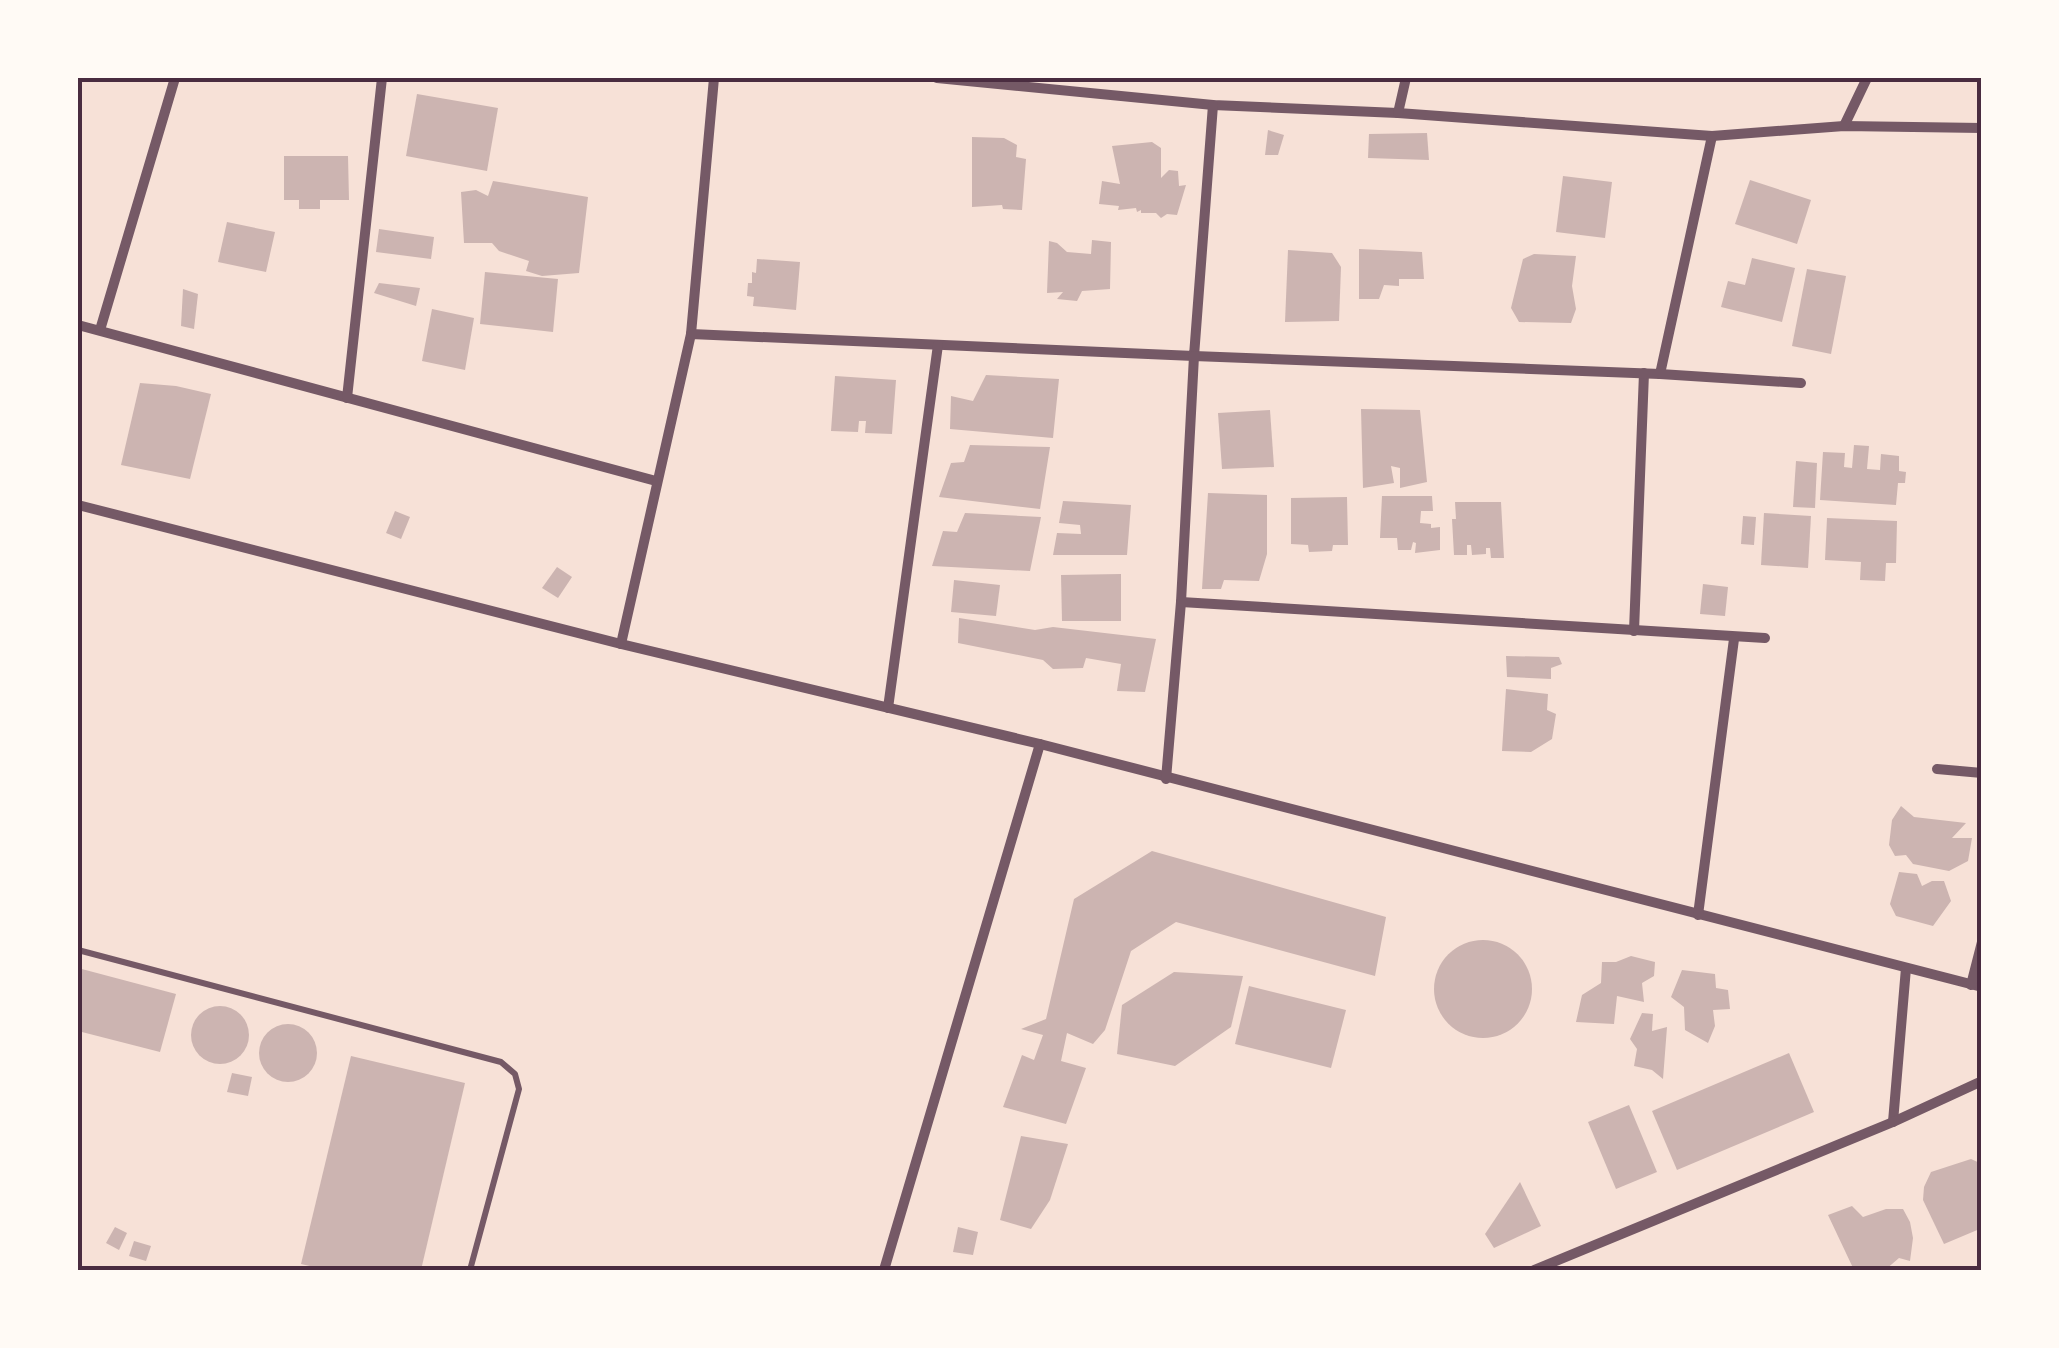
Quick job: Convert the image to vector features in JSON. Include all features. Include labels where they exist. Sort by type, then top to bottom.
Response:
[{"type":"street","points":[[100,330],[175,78]]},
{"type":"street","points":[[346,398],[382,78]]},
{"type":"street","points":[[621,644],[691,334],[714,78]]},
{"type":"street","points":[[937,78],[1213,105],[1398,113],[1712,136],[1844,126],[1982,128]]},
{"type":"street","points":[[1398,113],[1406,78]]},
{"type":"street","points":[[1844,126],[1867,78]]},
{"type":"street","points":[[1166,779],[1213,105]]},
{"type":"street","points":[[1660,374],[1712,136]]},
{"type":"street","points":[[78,325],[656,480]]},
{"type":"street","points":[[691,334],[1644,373],[1801,383]]},
{"type":"street","points":[[888,708],[938,345]]},
{"type":"street","points":[[1634,631],[1644,373]]},
{"type":"street","points":[[78,505],[621,644],[1040,744],[1976,986],[1982,942]]},
{"type":"street","points":[[1181,602],[1764,638]]},
{"type":"street","points":[[1698,915],[1734,638]]},
{"type":"street","points":[[884,1270],[1040,744]]},
{"type":"street","points":[[1937,770],[1982,773]]},
{"type":"street","points":[[1893,1122],[1906,968]]},
{"type":"street","points":[[1534,1270],[1893,1122],[1982,1081]]},
{"type":"lane","points":[[78,950],[500,1062],[515,1074],[520,1089],[470,1270]]},
{"type":"building","points":[[417,94],[498,108],[487,171],[406,156]]},
{"type":"building","points":[[1268,130],[1284,135],[1278,155],[1265,155]]},
{"type":"building","points":[[1427,133],[1429,160],[1368,158],[1369,134]]},
{"type":"building","points":[[972,137],[1004,138],[1017,145],[1016,157],[1026,159],[1022,210],[1003,209],[1002,205],[972,207]]},
{"type":"building","points":[[1152,142],[1161,148],[1161,178],[1169,170],[1178,171],[1179,186],[1186,185],[1177,215],[1161,218],[1156,213],[1137,212],[1136,208],[1118,210],[1119,206],[1099,204],[1102,181],[1120,184],[1112,146]]},
{"type":"building","points":[[284,156],[348,156],[349,200],[320,200],[320,209],[299,209],[299,200],[284,200]]},
{"type":"building","points":[[1563,176],[1612,182],[1605,238],[1556,232]]},
{"type":"building","points":[[1750,180],[1811,200],[1797,244],[1735,224]]},
{"type":"building","points":[[493,181],[588,197],[579,273],[542,276],[526,271],[529,261],[499,251],[492,243],[464,243],[461,192],[476,190],[488,196]]},
{"type":"building","points":[[227,222],[275,232],[266,272],[218,262]]},
{"type":"building","points":[[379,229],[434,237],[431,259],[376,252]]},
{"type":"building","points":[[1092,240],[1111,242],[1110,289],[1082,291],[1077,301],[1057,299],[1063,292],[1047,293],[1049,241],[1067,252],[1091,254]]},
{"type":"building","points":[[1359,249],[1422,252],[1424,279],[1399,279],[1399,286],[1384,285],[1379,299],[1359,299]]},
{"type":"building","points":[[1288,250],[1332,253],[1341,267],[1339,321],[1285,322]]},
{"type":"building","points":[[1534,254],[1576,256],[1572,286],[1576,309],[1571,323],[1519,322],[1511,308],[1523,259]]},
{"type":"building","points":[[1752,258],[1795,268],[1782,322],[1721,307],[1728,281],[1745,285]]},
{"type":"building","points":[[757,259],[800,262],[796,310],[753,306],[754,297],[747,296],[748,283],[752,283],[752,272],[756,273]]},
{"type":"building","points":[[1807,269],[1846,276],[1831,354],[1792,346]]},
{"type":"building","points":[[485,272],[558,279],[553,332],[480,324]]},
{"type":"building","points":[[379,283],[420,288],[416,306],[374,293]]},
{"type":"building","points":[[183,289],[198,294],[194,329],[181,326]]},
{"type":"building","points":[[432,309],[474,318],[465,370],[422,361]]},
{"type":"building","points":[[986,375],[1059,379],[1053,438],[950,429],[951,396],[973,401]]},
{"type":"building","points":[[835,376],[896,380],[892,434],[865,433],[866,421],[859,421],[858,432],[831,431]]},
{"type":"building","points":[[140,383],[211,394],[190,479],[121,465]]},
{"type":"building","points":[[1361,409],[1420,410],[1427,482],[1400,488],[1400,468],[1391,466],[1394,483],[1363,488]]},
{"type":"building","points":[[1270,410],[1274,467],[1222,469],[1218,413]]},
{"type":"building","points":[[970,445],[1050,447],[1040,509],[939,497],[951,463],[964,462]]},
{"type":"building","points":[[1854,445],[1869,446],[1867,469],[1880,470],[1881,454],[1899,456],[1899,471],[1906,472],[1905,483],[1898,483],[1896,505],[1820,500],[1823,452],[1845,453],[1844,467],[1852,468]]},
{"type":"building","points":[[1796,461],[1817,463],[1815,508],[1793,507]]},
{"type":"building","points":[[1208,493],[1267,495],[1267,554],[1259,581],[1224,580],[1221,589],[1202,589]]},
{"type":"building","points":[[1382,496],[1432,496],[1433,511],[1421,511],[1420,523],[1440,527],[1440,550],[1415,553],[1413,542],[1411,550],[1398,550],[1397,538],[1380,538]]},
{"type":"building","points":[[1347,497],[1348,545],[1333,545],[1332,551],[1309,552],[1308,545],[1291,544],[1291,498]]},
{"type":"building","points":[[1063,501],[1131,505],[1127,555],[1053,555],[1057,533],[1081,534],[1080,525],[1059,523]]},
{"type":"building","points":[[1455,502],[1501,502],[1504,558],[1491,558],[1490,548],[1486,548],[1486,554],[1472,555],[1471,545],[1467,545],[1467,555],[1454,555]]},
{"type":"building","points":[[395,511],[410,517],[401,539],[386,533]]},
{"type":"building","points":[[965,513],[1041,517],[1030,571],[932,566],[943,531],[957,532]]},
{"type":"building","points":[[1764,513],[1811,516],[1808,568],[1761,565]]},
{"type":"building","points":[[1743,516],[1756,517],[1754,545],[1741,544]]},
{"type":"building","points":[[1827,518],[1897,521],[1896,563],[1886,563],[1885,581],[1860,580],[1861,562],[1825,560]]},
{"type":"building","points":[[557,567],[572,577],[558,598],[542,588]]},
{"type":"building","points":[[1121,574],[1121,621],[1062,621],[1061,575]]},
{"type":"building","points":[[954,580],[1000,585],[996,616],[951,612]]},
{"type":"building","points":[[1703,584],[1728,587],[1725,616],[1700,614]]},
{"type":"building","points":[[959,618],[1035,630],[1053,627],[1156,639],[1145,692],[1117,691],[1121,664],[1086,658],[1083,668],[1053,669],[1043,660],[958,643]]},
{"type":"building","points":[[1506,656],[1559,657],[1562,664],[1551,668],[1551,679],[1507,677]]},
{"type":"building","points":[[1506,689],[1548,694],[1547,710],[1556,714],[1552,739],[1531,752],[1502,751]]},
{"type":"building","points":[[1901,806],[1914,817],[1966,823],[1952,838],[1972,838],[1968,861],[1949,871],[1913,864],[1906,855],[1895,856],[1889,845],[1892,820]]},
{"type":"building","points":[[1152,851],[1386,917],[1375,976],[1176,922],[1131,951],[1105,1030],[1093,1044],[1067,1033],[1061,1061],[1086,1068],[1066,1124],[1003,1107],[1022,1055],[1034,1060],[1043,1035],[1021,1029],[1046,1019],[1074,899]]},
{"type":"building","points":[[1899,872],[1917,874],[1922,886],[1944,881],[1951,901],[1933,926],[1896,916],[1890,904]]},
{"type":"building","points":[[1483,940],[1510,948],[1524,962],[1532,989],[1524,1016],[1510,1030],[1483,1038],[1456,1030],[1442,1016],[1434,989],[1442,962],[1456,948]]},
{"type":"building","points":[[1631,956],[1655,962],[1654,976],[1642,983],[1644,1002],[1617,996],[1614,1024],[1576,1022],[1582,995],[1601,983],[1602,962]]},
{"type":"building","points":[[78,968],[176,994],[160,1052],[78,1031]]},
{"type":"building","points":[[1682,970],[1715,974],[1716,988],[1728,990],[1730,1009],[1713,1010],[1715,1026],[1708,1043],[1685,1030],[1684,1007],[1671,997]]},
{"type":"building","points":[[1174,972],[1243,976],[1231,1027],[1175,1066],[1117,1054],[1122,1005]]},
{"type":"building","points":[[1249,986],[1346,1010],[1331,1068],[1235,1044]]},
{"type":"building","points":[[220,1006],[241,1014],[249,1035],[241,1056],[220,1064],[199,1056],[191,1035],[199,1014]]},
{"type":"building","points":[[1642,1013],[1653,1014],[1652,1031],[1667,1027],[1663,1079],[1652,1070],[1634,1066],[1637,1049],[1630,1039]]},
{"type":"building","points":[[288,1024],[309,1032],[317,1053],[309,1074],[288,1082],[267,1074],[259,1053],[267,1032]]},
{"type":"building","points":[[1789,1053],[1814,1112],[1677,1170],[1652,1111]]},
{"type":"building","points":[[351,1056],[465,1083],[421,1270],[327,1270],[301,1264]]},
{"type":"building","points":[[232,1073],[252,1077],[248,1096],[227,1092]]},
{"type":"building","points":[[1629,1105],[1657,1172],[1616,1189],[1588,1122]]},
{"type":"building","points":[[1021,1136],[1068,1144],[1050,1200],[1031,1229],[1000,1220]]},
{"type":"building","points":[[1971,1159],[1982,1164],[1982,1228],[1944,1244],[1923,1200],[1924,1187],[1931,1172]]},
{"type":"building","points":[[1520,1182],[1541,1226],[1494,1248],[1485,1234]]},
{"type":"building","points":[[1852,1206],[1863,1217],[1886,1209],[1903,1209],[1913,1238],[1910,1261],[1899,1258],[1885,1270],[1854,1270],[1828,1215]]},
{"type":"building","points":[[115,1227],[127,1233],[119,1250],[106,1243]]},
{"type":"building","points":[[958,1227],[978,1232],[973,1255],[953,1252]]},
{"type":"building","points":[[134,1241],[151,1246],[146,1261],[129,1256]]}]
